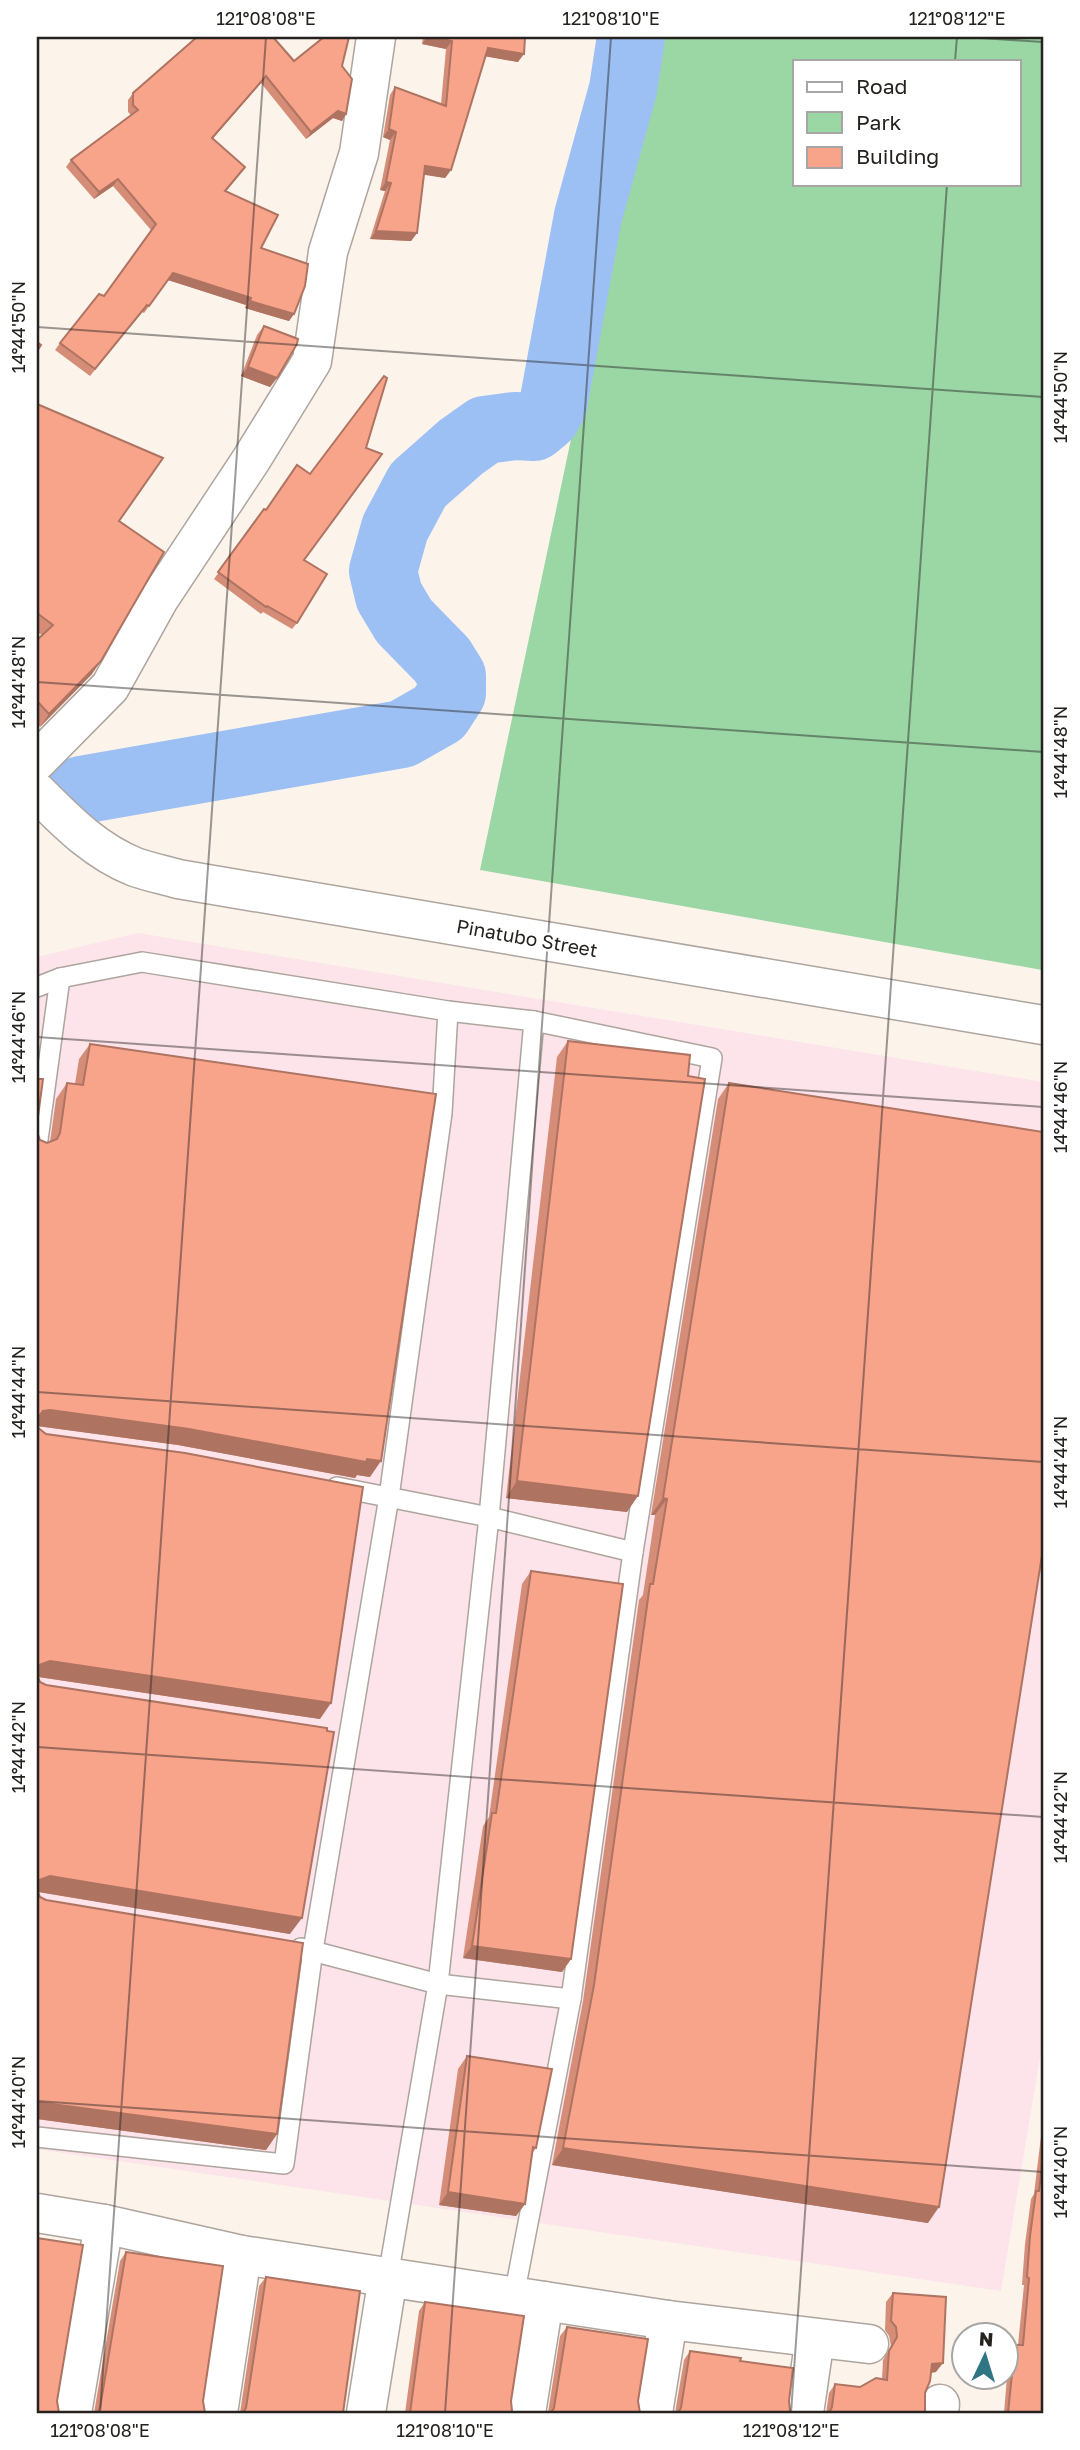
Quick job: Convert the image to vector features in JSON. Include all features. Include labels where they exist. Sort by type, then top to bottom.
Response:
[{"type":"street","points":[[37,761],[110,687],[159,599],[251,460],[312,361],[328,252],[359,153],[376,37]]},
{"type":"street","name":"Pinatubo Street","points":[[37,792],[76,832],[102,851],[136,867],[178,878],[1043,1025]]},
{"type":"street","points":[[37,2213],[104,2224],[242,2255],[667,2320],[869,2344]]},
{"type":"street","points":[[72,2413],[104,2224]]},
{"type":"street","points":[[218,2413],[242,2255]]},
{"type":"street","points":[[366,2413],[388,2277]]},
{"type":"street","points":[[526,2413],[529,2298]]},
{"type":"street","points":[[653,2413],[667,2320]]},
{"type":"street","points":[[804,2413],[816,2338]]},
{"type":"lane","points":[[37,987],[60,978],[142,962],[448,1011],[534,1021],[712,1058],[634,1552],[529,2298]]},
{"type":"lane","points":[[37,1147],[60,978]]},
{"type":"lane","points":[[37,2137],[284,2164],[342,1735],[389,1497],[442,1113],[448,1011]]},
{"type":"lane","points":[[388,2277],[438,1984],[489,1517],[534,1021]]},
{"type":"lane","points":[[323,1484],[489,1517],[634,1552]]},
{"type":"lane","points":[[287,1945],[438,1984],[571,1998]]},
{"type":"shaded area","points":[[138,933],[1043,1082],[1043,2040],[1001,2291],[37,2149],[37,957]]},
{"type":"green space","points":[[656,37],[1043,37],[1042,970],[480,870]]},
{"type":"building","points":[[197,37],[273,37],[294,61],[324,37],[349,37],[342,66],[352,79],[346,114],[338,111],[311,132],[266,76],[212,138],[245,167],[225,191],[278,215],[261,248],[308,264],[305,286],[294,314],[173,273],[149,306],[147,305],[95,369],[60,343],[99,294],[104,296],[156,224],[118,179],[99,192],[71,160],[138,110],[133,105],[133,93]]},
{"type":"building","points":[[430,37],[525,37],[524,54],[488,48],[451,170],[425,166],[417,233],[376,231],[391,183],[386,182],[396,132],[389,129],[395,87],[446,106],[452,41]]},
{"type":"building","points":[[264,326],[298,339],[277,378],[248,367]]},
{"type":"building","points":[[384,376],[387,378],[366,448],[382,454],[304,560],[327,574],[297,623],[266,607],[218,572],[297,465],[310,474]]},
{"type":"building","points":[[37,404],[163,458],[119,521],[164,552],[101,661],[49,714],[37,701],[37,640],[53,625],[37,613]]},
{"type":"building","points":[[568,1041],[690,1055],[688,1076],[705,1079],[638,1496],[517,1481]]},
{"type":"building","points":[[90,1044],[436,1094],[381,1461],[367,1459],[366,1462],[189,1429],[50,1410],[43,1411],[37,1419],[37,1132],[40,1140],[47,1143],[57,1139],[67,1083],[83,1085]]},
{"type":"building","points":[[37,1079],[43,1079],[37,1124]]},
{"type":"building","points":[[729,1083],[1043,1132],[1043,1549],[939,2207],[563,2148],[594,1985],[650,1584],[653,1584],[667,1499],[663,1498]]},
{"type":"building","points":[[37,1427],[46,1434],[185,1453],[363,1487],[331,1703],[50,1661],[39,1665],[37,1670]]},
{"type":"building","points":[[531,1571],[623,1584],[571,1959],[472,1946],[492,1813],[496,1813]]},
{"type":"building","points":[[37,1674],[40,1682],[46,1685],[327,1728],[327,1731],[334,1732],[302,1918],[50,1876],[39,1880],[37,1885]]},
{"type":"building","points":[[37,1889],[40,1897],[46,1900],[303,1943],[277,2134],[37,2102]]},
{"type":"building","points":[[467,2056],[552,2069],[536,2148],[533,2147],[525,2204],[448,2192]]},
{"type":"building","points":[[1043,2156],[1043,2413],[1008,2413],[1010,2390],[1020,2390],[1020,2345],[1023,2345],[1030,2236],[1036,2191],[1039,2191]]},
{"type":"building","points":[[37,2238],[83,2245],[57,2401],[59,2413],[37,2413]]},
{"type":"building","points":[[126,2252],[223,2266],[203,2401],[205,2413],[97,2413]]},
{"type":"building","points":[[266,2277],[360,2291],[343,2413],[243,2413],[246,2408]]},
{"type":"building","points":[[893,2293],[946,2297],[943,2363],[932,2364],[925,2393],[925,2413],[829,2413],[835,2384],[860,2387],[876,2378],[887,2380],[889,2351],[897,2337],[896,2327],[891,2321]]},
{"type":"building","points":[[425,2302],[524,2316],[511,2401],[513,2413],[410,2413]]},
{"type":"building","points":[[567,2327],[648,2339],[638,2401],[640,2413],[551,2413]]},
{"type":"building","points":[[690,2351],[793,2368],[789,2401],[791,2413],[678,2413]]},
{"type":"waterway","points":[[81,790],[402,734],[439,713],[452,693],[452,676],[442,660],[404,621],[389,596],[383,571],[395,528],[418,485],[461,447],[485,430],[515,426],[534,427],[546,417],[553,405],[588,216],[623,89],[631,37]]}]
